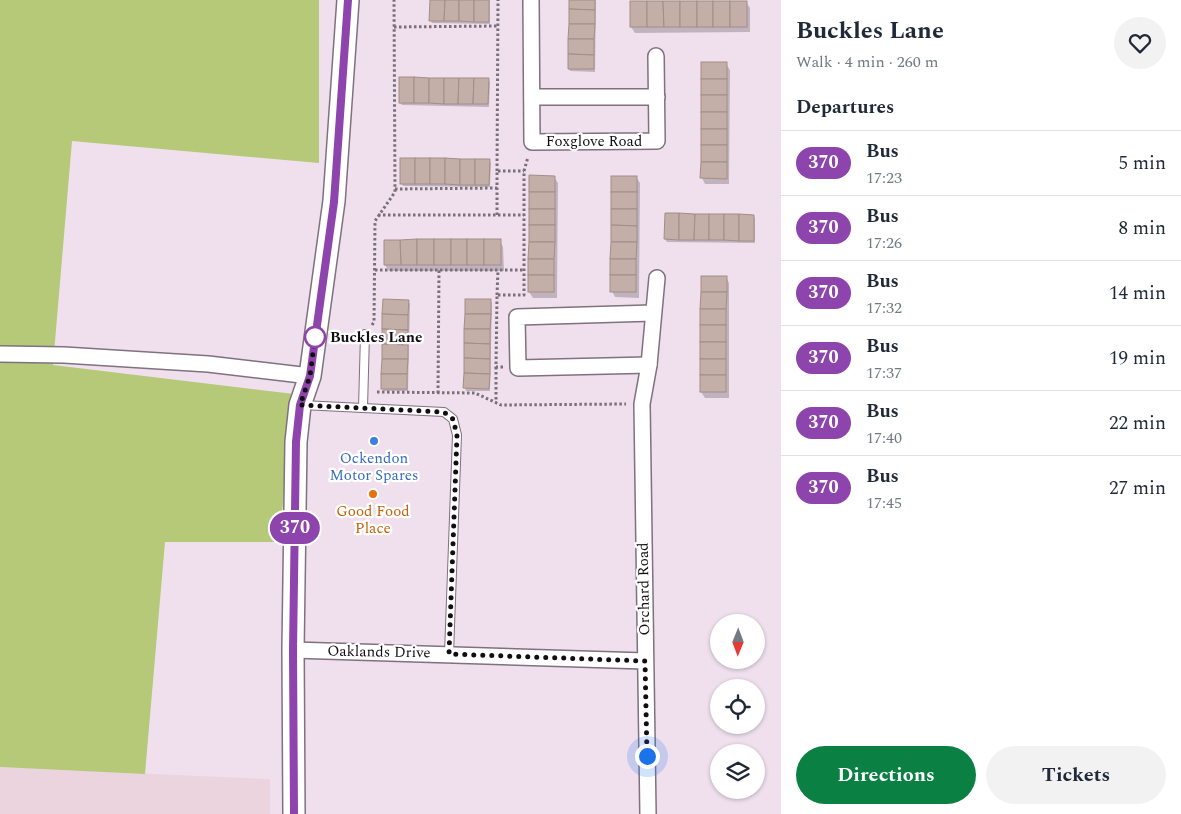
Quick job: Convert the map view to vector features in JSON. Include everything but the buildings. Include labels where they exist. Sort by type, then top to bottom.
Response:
[{"type":"main road","points":[[294,814],[293,650],[296,442],[300,405],[310,376],[334,202],[348,0]]},
{"type":"street","name":"Foxglove Road","points":[[531,0],[532,142],[657,141],[656,56]]},
{"type":"street","points":[[532,97],[657,97]]},
{"type":"street","name":"Orchard Road","points":[[648,814],[642,404],[648,365],[656,278]]},
{"type":"street","points":[[648,365],[518,368],[517,317],[653,313]]},
{"type":"street","points":[[0,354],[64,355],[208,364],[310,376]]},
{"type":"street","name":"Oaklands Drive","points":[[293,650],[645,661]]},
{"type":"lane","points":[[363,408],[364,334]]},
{"type":"lane","points":[[300,405],[444,412],[453,419],[457,435],[449,654]]},
{"type":"path","points":[[364,334],[374,322],[375,221],[395,192],[394,0]]},
{"type":"path","points":[[497,215],[498,0]]},
{"type":"path","points":[[394,27],[498,26]]},
{"type":"path","points":[[498,295],[524,295],[524,171],[532,142]]},
{"type":"path","points":[[497,171],[524,171]]},
{"type":"path","points":[[394,189],[497,188]]},
{"type":"path","points":[[378,215],[524,215]]},
{"type":"path","points":[[374,270],[524,270]]},
{"type":"path","points":[[438,393],[439,270]]},
{"type":"path","points":[[496,402],[498,270]]},
{"type":"path","points":[[496,367],[518,368]]},
{"type":"path","points":[[364,392],[475,393],[501,405],[642,404]]},
{"type":"shaded area","points":[[0,767],[270,779],[270,814],[0,814]]},
{"type":"green space","points":[[0,0],[319,0],[319,163],[72,141],[53,365],[294,394],[279,542],[165,542],[145,774],[0,767]]},
{"type":"bus line","name":"370","points":[[294,814],[293,650],[296,442],[300,405],[310,376],[334,202],[348,0]]},
{"type":"place","name":"Buckles Lane","points":[[315,337]]},
{"type":"place","name":"Ockendon Motor Spares","points":[[374,441]]},
{"type":"place","name":"Good Food Place","points":[[373,494]]},
{"type":"route","points":[[315,337],[310,376],[300,405],[444,412],[453,419],[457,435],[449,654],[645,661],[647,756]]}]
